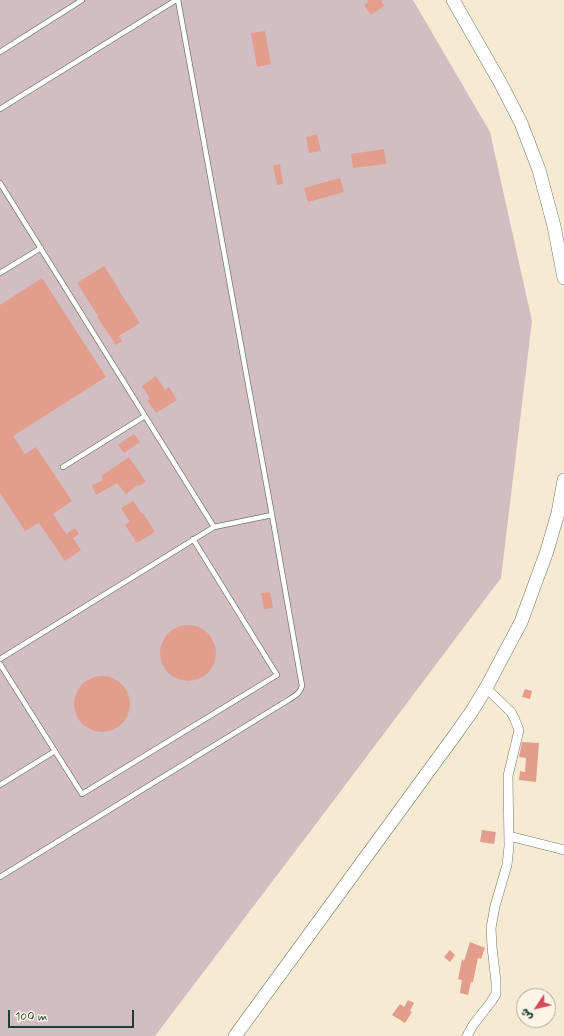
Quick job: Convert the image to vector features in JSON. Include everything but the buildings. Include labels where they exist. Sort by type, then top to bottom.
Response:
[{"type":"main road","points":[[453,0],[501,84],[521,123],[539,170],[554,226],[564,278]]},
{"type":"main road","points":[[235,1036],[472,711],[486,688],[521,622],[547,552],[558,513],[564,480]]},
{"type":"street","points":[[467,1036],[473,1025],[492,1002],[496,994],[491,928],[495,906],[507,865],[509,846],[508,776],[519,730],[511,712],[486,688]]},
{"type":"street","points":[[509,836],[564,850]]},
{"type":"lane","points":[[0,52],[82,0]]},
{"type":"lane","points":[[0,109],[177,0],[302,682],[301,691],[290,699],[0,877]]},
{"type":"lane","points":[[0,183],[214,527]]},
{"type":"lane","points":[[0,273],[40,248]]},
{"type":"lane","points":[[63,467],[145,416]]},
{"type":"lane","points":[[0,659],[214,527],[272,515]]},
{"type":"lane","points":[[0,664],[82,794],[277,675],[193,539]]},
{"type":"lane","points":[[0,785],[55,751]]},
{"type":"shaded area","points":[[0,0],[413,0],[490,132],[532,321],[501,578],[155,1036],[0,1036]]}]
